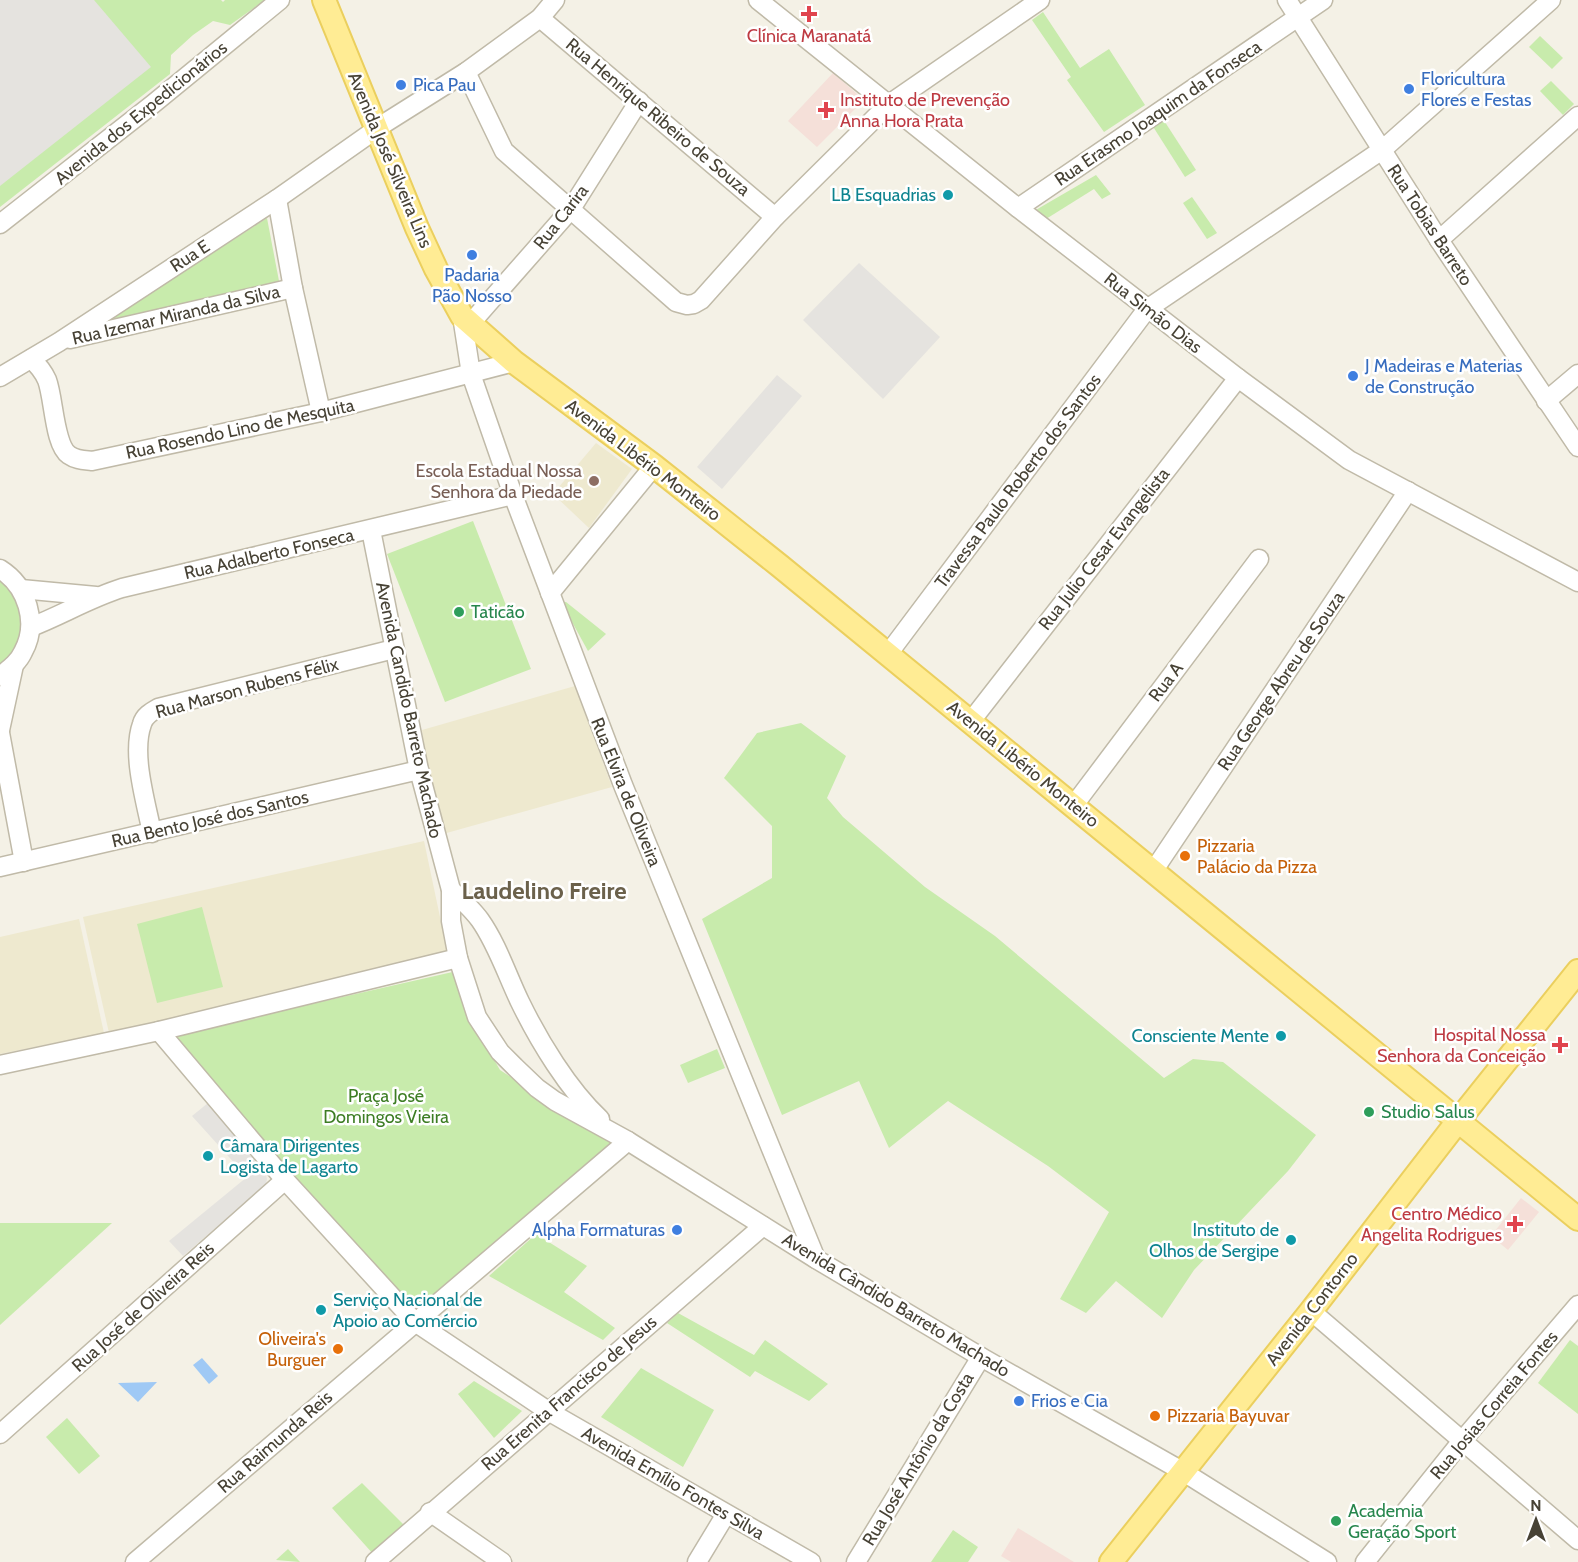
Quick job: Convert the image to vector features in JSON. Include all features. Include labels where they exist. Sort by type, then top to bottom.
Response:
[{"type":"main road","name":"Avenida José Silveira Lins","points":[[324,0],[376,130],[436,269],[466,320]]},
{"type":"main road","name":"Avenida Libério Monteiro","points":[[466,320],[514,362],[654,466],[971,721],[1578,1219]]},
{"type":"main road","name":"Avenida Contorno","points":[[1111,1562],[1578,971]]},
{"type":"street","name":"Avenida dos Expedicionários","points":[[0,224],[153,104],[280,0]]},
{"type":"street","name":"Rua E","points":[[0,377],[59,342],[277,199],[385,123],[466,72],[540,18],[555,0]]},
{"type":"street","name":"Rua Simão Dias","points":[[758,0],[1017,208],[1147,309],[1349,460],[1578,582]]},
{"type":"street","points":[[466,72],[504,151],[676,302],[687,305],[701,300],[775,217],[888,105],[1040,0]]},
{"type":"street","name":"Rua Tobias Barreto","points":[[1287,0],[1438,240],[1578,447]]},
{"type":"street","name":"Rua Erasmo Joaquim da Fonseca","points":[[1017,208],[1323,0]]},
{"type":"street","name":"Travessa Paulo Roberto dos Santos","points":[[888,654],[1147,309],[1382,150],[1551,0]]},
{"type":"street","name":"Rua Henrique Ribeiro de Souza","points":[[540,18],[775,217]]},
{"type":"street","name":"Rua Carira","points":[[466,320],[571,209],[639,101]]},
{"type":"street","points":[[1438,240],[1578,116]]},
{"type":"street","points":[[277,199],[293,288],[321,412]]},
{"type":"street","name":"Rua Izemar Miranda da Silva","points":[[59,342],[293,288]]},
{"type":"street","name":"Rua Elvira de Oliveira","points":[[466,320],[471,374],[513,495],[623,785],[816,1259]]},
{"type":"street","name":"Rua Rosendo Lino de Mesquita","points":[[30,358],[41,368],[48,381],[59,439],[67,454],[79,460],[92,461],[321,412],[514,362]]},
{"type":"street","points":[[1546,401],[1578,374]]},
{"type":"street","name":"Rua Julio Cesar Evangelista","points":[[971,721],[1238,378]]},
{"type":"street","points":[[550,594],[654,466]]},
{"type":"street","name":"Rua George Abreu de Souza","points":[[1154,870],[1408,491]]},
{"type":"street","name":"Rua Adalberto Fonseca","points":[[30,627],[58,617],[96,596],[122,588],[513,495]]},
{"type":"street","name":"Avenida Candido Barreto Machado","points":[[371,530],[419,770],[451,890]]},
{"type":"street","name":"Rua A","points":[[1074,806],[1259,559]]},
{"type":"street","points":[[0,569],[15,580],[21,589],[28,605],[30,627],[24,652],[7,671],[0,732],[24,862]]},
{"type":"street","points":[[21,589],[96,596]]},
{"type":"street","name":"Rua Marson Rubens Félix","points":[[152,833],[141,774],[138,741],[142,723],[149,714],[158,708],[394,649]]},
{"type":"street","name":"Rua Bento José dos Santos","points":[[0,867],[419,770]]},
{"type":"street","points":[[451,890],[474,913],[488,934],[521,1005],[561,1072],[584,1102],[621,1137]]},
{"type":"street","points":[[451,890],[451,921],[458,958],[477,1017],[500,1052],[537,1088],[555,1101],[621,1137]]},
{"type":"street","points":[[451,921],[474,913]]},
{"type":"street","points":[[0,1065],[159,1031],[458,958]]},
{"type":"street","points":[[159,1031],[285,1180],[415,1322],[621,1137]]},
{"type":"street","name":"Avenida Cândido Barreto Machado","points":[[621,1137],[816,1259],[1182,1472],[1327,1562]]},
{"type":"street","name":"Rua José de Oliveira Reis","points":[[0,1434],[285,1180]]},
{"type":"street","name":"Rua Erenita Francisco de Jesus","points":[[375,1562],[763,1226]]},
{"type":"street","name":"Rua Josias Correia Fontes","points":[[1365,1562],[1461,1442],[1578,1305]]},
{"type":"street","points":[[1311,1311],[1578,1540]]},
{"type":"street","name":"Avenida Emílio Fontes Silva","points":[[415,1322],[548,1411],[811,1562]]},
{"type":"street","name":"Rua Raimunda Reis","points":[[135,1562],[415,1322]]},
{"type":"street","name":"Rua José Antônio da Costa","points":[[856,1562],[981,1357]]},
{"type":"street","points":[[430,1512],[502,1562]]},
{"type":"street","points":[[697,1562],[726,1514]]},
{"type":"shaded area","points":[[0,0],[94,0],[151,67],[0,186]]},
{"type":"shaded area","name":"Instituto de Prevenção Anna Hora Prata","points":[[833,73],[864,100],[817,147],[788,121]]},
{"type":"shaded area","points":[[859,263],[940,337],[883,399],[803,320]]},
{"type":"shaded area","points":[[777,375],[802,396],[722,489],[697,467]]},
{"type":"shaded area","name":"Escola Estadual Nossa Senhora da Piedade","points":[[596,443],[632,469],[589,528],[553,494]]},
{"type":"shaded area","points":[[575,686],[612,787],[443,834],[427,769],[422,730]]},
{"type":"shaded area","points":[[424,841],[448,955],[109,1033],[83,917]]},
{"type":"shaded area","points":[[79,919],[104,1033],[0,1054],[0,937]]},
{"type":"shaded area","points":[[208,1103],[267,1179],[266,1184],[183,1256],[169,1241],[247,1177],[192,1116]]},
{"type":"shaded area","name":"Centro Médico Angelita Rodrigues","points":[[1521,1198],[1539,1212],[1508,1250],[1491,1236]]},
{"type":"shaded area","points":[[1018,1528],[1074,1562],[1011,1562],[1001,1556]]},
{"type":"green space","points":[[0,0],[221,0],[223,2],[225,0],[265,0],[230,25],[213,21],[193,35],[171,55],[170,74],[0,207]]},
{"type":"green space","points":[[1043,12],[1080,68],[1109,49],[1145,105],[1104,132],[1067,80],[1071,77],[1032,20]]},
{"type":"green space","points":[[1540,36],[1563,58],[1552,69],[1529,47]]},
{"type":"green space","points":[[1551,81],[1574,104],[1563,115],[1540,91]]},
{"type":"green space","points":[[1163,119],[1196,170],[1185,177],[1152,125]]},
{"type":"green space","points":[[1096,175],[1111,194],[1102,199],[1094,189],[1046,219],[1034,211]]},
{"type":"green space","points":[[1192,197],[1217,233],[1207,239],[1183,203]]},
{"type":"green space","points":[[267,218],[279,281],[102,324]]},
{"type":"green space","name":"Taticão","points":[[473,521],[531,669],[445,702],[387,554]]},
{"type":"green space","points":[[0,579],[14,594],[20,606],[23,624],[13,651],[0,665]]},
{"type":"green space","points":[[561,602],[566,602],[606,634],[588,651]]},
{"type":"green space","points":[[801,723],[846,756],[827,798],[843,817],[925,887],[995,936],[1164,1078],[1193,1059],[1223,1062],[1316,1135],[1288,1171],[1194,1270],[1162,1318],[1116,1281],[1086,1313],[1060,1299],[1109,1212],[1048,1166],[948,1101],[889,1148],[859,1081],[782,1115],[702,919],[772,878],[772,826],[724,778],[757,733]]},
{"type":"green space","points":[[202,907],[223,987],[157,1003],[137,924]]},
{"type":"green space","name":"Praça José Domingos Vieira","points":[[457,971],[470,1018],[500,1070],[550,1102],[621,1138],[416,1314],[290,1174],[174,1035]]},
{"type":"green space","points":[[717,1049],[725,1068],[688,1083],[680,1065]]},
{"type":"green space","points":[[0,1223],[112,1223],[0,1325]]},
{"type":"green space","points":[[536,1234],[587,1266],[564,1292],[615,1328],[603,1340],[489,1276]]},
{"type":"green space","points":[[678,1313],[754,1355],[765,1340],[828,1384],[809,1401],[755,1371],[750,1377],[667,1323]]},
{"type":"green space","points":[[1570,1340],[1578,1346],[1578,1414],[1538,1383]]},
{"type":"green space","points":[[641,1368],[714,1410],[683,1467],[601,1417]]},
{"type":"green space","points":[[474,1381],[522,1411],[494,1438],[458,1394]]},
{"type":"green space","points":[[67,1418],[100,1456],[79,1474],[46,1437]]},
{"type":"green space","points":[[362,1483],[404,1525],[374,1555],[332,1508]]},
{"type":"green space","points":[[953,1530],[978,1547],[968,1562],[931,1562]]},
{"type":"green space","points":[[288,1549],[300,1562],[276,1560]]},
{"type":"water","points":[[202,1358],[218,1376],[209,1384],[193,1365]]},
{"type":"water","points":[[156,1382],[138,1402],[118,1383]]},
{"type":"place","name":"Clínica Maranatá","points":[[809,14]]},
{"type":"place","name":"Pica Pau","points":[[401,85]]},
{"type":"place","name":"Floricultura Flores e Festas","points":[[1409,89]]},
{"type":"place","name":"Instituto de Prevenção Anna Hora Prata","points":[[826,110]]},
{"type":"place","name":"LB Esquadrias","points":[[948,195]]},
{"type":"place","name":"Padaria Pão Nosso","points":[[472,255]]},
{"type":"place","name":"J Madeiras e Materias de Construção","points":[[1353,376]]},
{"type":"place","name":"Escola Estadual Nossa Senhora da Piedade","points":[[594,481]]},
{"type":"place","name":"Taticão","points":[[459,612]]},
{"type":"place","name":"Pizzaria Palácio da Pizza","points":[[1185,856]]},
{"type":"place","name":"Consciente Mente","points":[[1281,1036]]},
{"type":"place","name":"Hospital Nossa Senhora da Conceição","points":[[1560,1045]]},
{"type":"place","name":"Studio Salus","points":[[1369,1112]]},
{"type":"place","name":"Câmara Dirigentes Logista de Lagarto","points":[[208,1156]]},
{"type":"place","name":"Centro Médico Angelita Rodrigues","points":[[1515,1224]]},
{"type":"place","name":"Alpha Formaturas","points":[[677,1230]]},
{"type":"place","name":"Instituto de Olhos de Sergipe","points":[[1291,1240]]},
{"type":"place","name":"Serviço Nacional de Apoio ao Comércio","points":[[321,1310]]},
{"type":"place","name":"Oliveira's Burguer","points":[[338,1349]]},
{"type":"place","name":"Frios e Cia","points":[[1019,1401]]},
{"type":"place","name":"Pizzaria Bayuvar","points":[[1155,1416]]},
{"type":"place","name":"Academia Geração Sport","points":[[1336,1521]]},
{"type":"district","name":"Laudelino Freire","points":[[544,891]]}]
